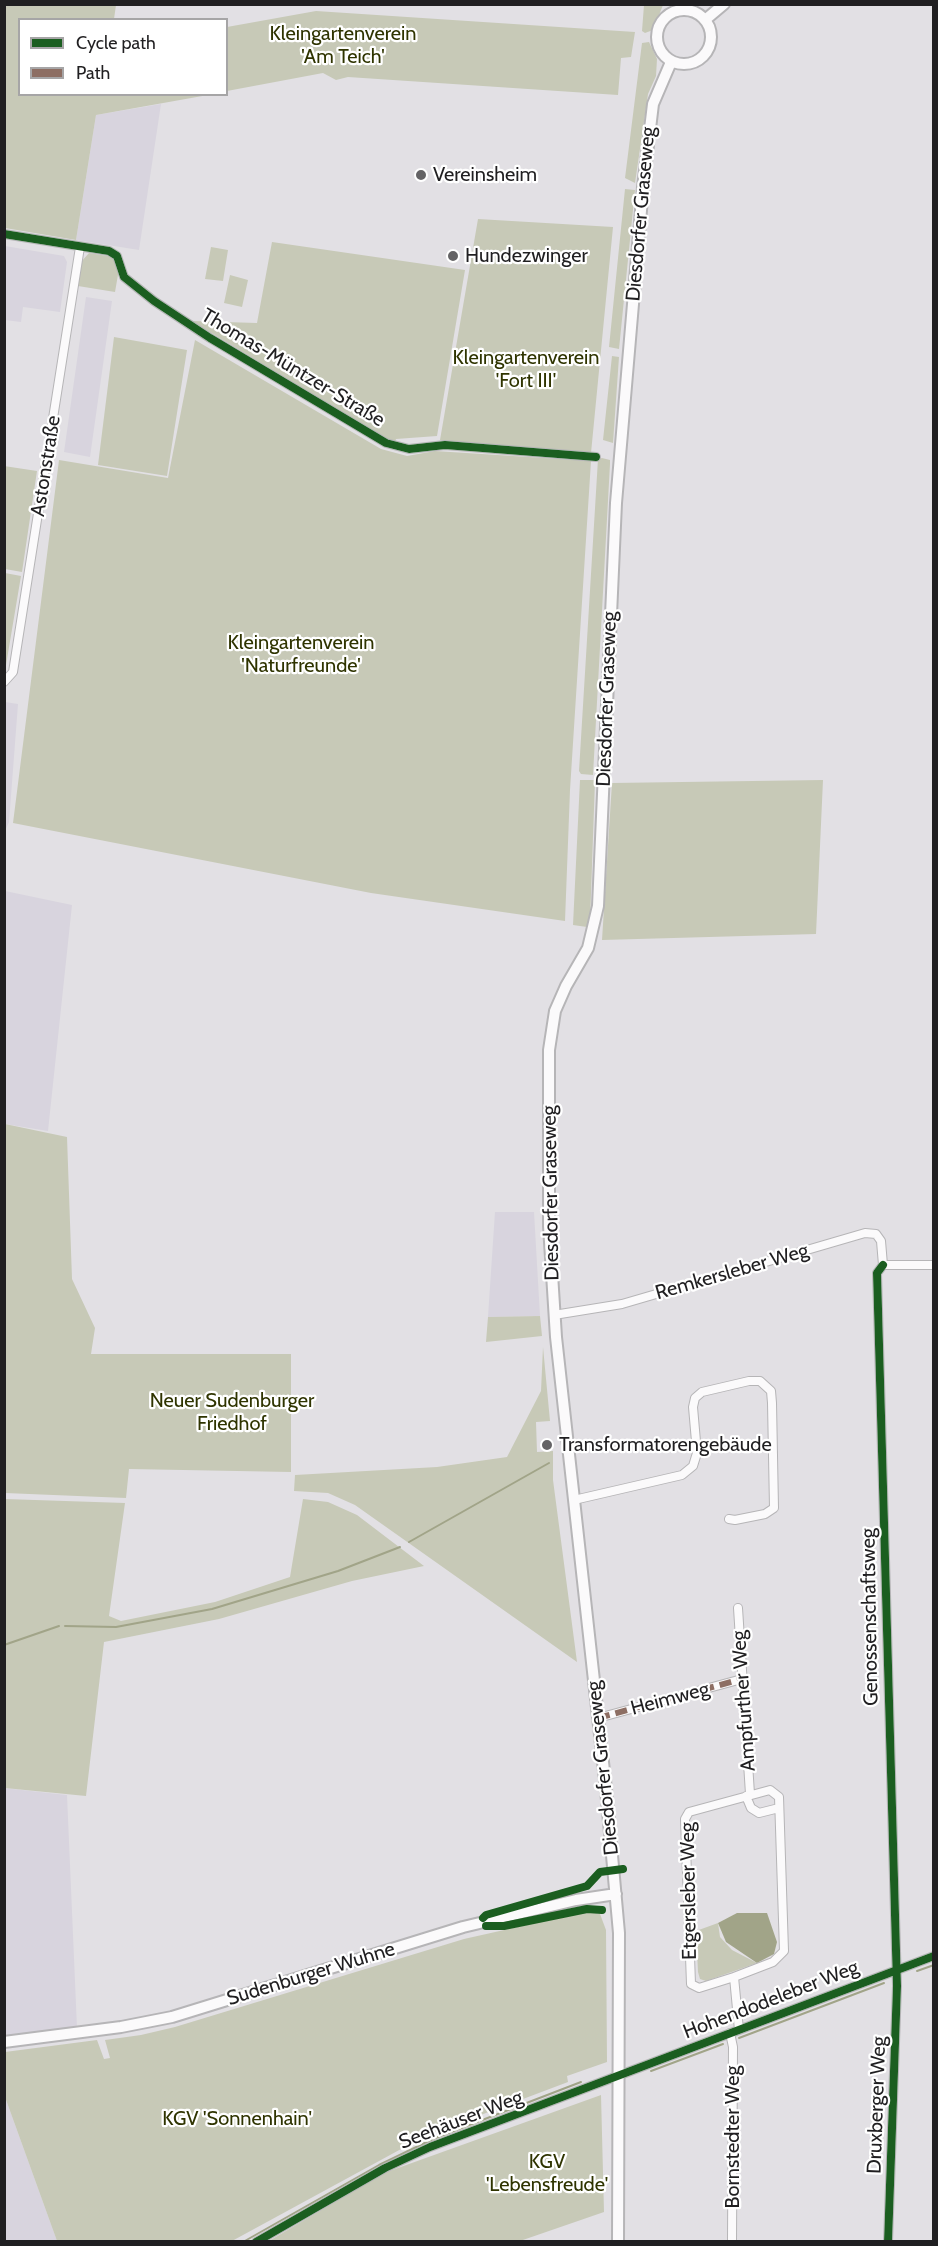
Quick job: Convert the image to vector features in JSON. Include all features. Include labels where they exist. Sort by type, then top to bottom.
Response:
[{"type":"main road","points":[[705,20],[724,4]]},
{"type":"main road","points":[[674,8],[691,11],[705,20],[711,38],[705,55],[689,64],[671,62],[659,49],[656,34],[661,22],[674,8]]},
{"type":"main road","name":"Diesdorfer Graseweg","points":[[618,2241],[621,1962],[598,1718],[554,1315],[549,1226],[549,1040],[558,1002],[591,941],[598,906],[616,503],[641,210],[653,104],[671,62]]},
{"type":"main road","name":"Sudenburger Wuhne","points":[[4,2042],[121,2027],[172,2017],[463,1927],[576,1900],[616,1894]]},
{"type":"street","name":"Thomas-Müntzer-Straße","points":[[4,234],[113,253],[119,260],[124,277],[154,301],[210,338],[386,443],[409,449],[445,444],[596,457]]},
{"type":"street","name":"Astonstraße","points":[[4,682],[13,672],[80,247]]},
{"type":"street","name":"Remkersleber Weg","points":[[554,1315],[622,1305],[865,1233],[876,1234],[881,1241],[883,1265]]},
{"type":"street","points":[[883,1265],[933,1265]]},
{"type":"street","name":"Genossenschaftsweg","points":[[883,1265],[877,1273],[896,1970]]},
{"type":"street","points":[[573,1500],[682,1475],[693,1466],[696,1453],[693,1407],[695,1398],[702,1392],[760,1382],[771,1391],[774,1508],[765,1514],[735,1520],[729,1519]]},
{"type":"street","name":"Ampfurther Weg","points":[[738,1608],[748,1795]]},
{"type":"street","name":"Heimweg","points":[[598,1718],[742,1679]]},
{"type":"street","name":"Etgersleber Weg","points":[[770,1790],[779,1797],[784,1952],[773,1962],[699,1988],[691,1984],[685,1820],[688,1812],[748,1795],[770,1790]]},
{"type":"street","points":[[748,1795],[752,1809],[759,1813],[779,1808]]},
{"type":"street","name":"Hohendodeleber Weg","points":[[620,2076],[933,1956]]},
{"type":"street","name":"Druxberger Weg","points":[[888,2241],[896,1970]]},
{"type":"street","points":[[734,1977],[739,2030]]},
{"type":"street","name":"Bornstedter Weg","points":[[730,2033],[734,2047],[732,2241]]},
{"type":"street","name":"Seehäuser Weg","points":[[256,2241],[385,2168],[421,2151],[620,2076]]},
{"type":"shaded area","points":[[161,104],[139,250],[76,240],[96,115]]},
{"type":"shaded area","points":[[5,246],[64,256],[67,262],[60,312],[23,307],[21,322],[5,320]]},
{"type":"shaded area","points":[[86,297],[112,301],[90,457],[64,452]]},
{"type":"shaded area","points":[[5,702],[18,704],[9,822],[5,831]]},
{"type":"shaded area","points":[[5,891],[72,905],[48,1131],[5,1124]]},
{"type":"shaded area","points":[[495,1212],[534,1212],[540,1316],[488,1317]]},
{"type":"shaded area","points":[[4,1788],[67,1795],[77,2028],[5,2036]]},
{"type":"shaded area","points":[[737,1913],[767,1913],[777,1942],[774,1954],[757,1963],[726,1942],[718,1923]]},
{"type":"shaded area","points":[[5,2097],[57,2241],[5,2241]]},
{"type":"green space","points":[[4,5],[116,5],[114,18],[18,18],[18,96],[202,96],[96,115],[76,240],[5,228]]},
{"type":"green space","points":[[644,5],[663,5],[653,30],[645,33],[642,31]]},
{"type":"green space","name":"Kleingartenverein 'Am Teich'","points":[[316,11],[635,32],[631,57],[621,58],[618,95],[348,77],[336,80],[323,73],[228,91],[228,27]]},
{"type":"green space","points":[[649,42],[657,59],[656,76],[648,94],[635,183],[625,178],[642,43]]},
{"type":"green space","points":[[625,189],[635,190],[619,349],[609,347]]},
{"type":"green space","name":"Kleingartenverein 'Fort III'","points":[[478,219],[613,227],[591,453],[440,440]]},
{"type":"green space","points":[[272,242],[465,270],[437,436],[396,439],[395,442],[386,439],[192,321],[257,323]]},
{"type":"green space","points":[[211,247],[228,250],[223,281],[205,279]]},
{"type":"green space","points":[[89,253],[114,257],[119,269],[115,292],[78,286],[81,262]]},
{"type":"green space","points":[[230,275],[248,280],[242,307],[224,303]]},
{"type":"green space","points":[[114,337],[187,350],[167,476],[98,465]]},
{"type":"green space","name":"Kleingartenverein 'Naturfreunde'","points":[[195,340],[381,449],[407,456],[435,451],[591,461],[570,790],[565,921],[371,893],[13,823],[59,460],[168,478]]},
{"type":"green space","points":[[612,356],[619,357],[613,443],[603,440]]},
{"type":"green space","points":[[598,459],[610,460],[610,464],[593,775],[581,774],[579,771]]},
{"type":"green space","points":[[4,466],[37,471],[22,572],[5,569]]},
{"type":"green space","points":[[5,573],[21,576],[4,671]]},
{"type":"green space","points":[[580,780],[595,780],[590,922],[587,927],[573,925]]},
{"type":"green space","points":[[823,780],[816,934],[602,940],[612,783]]},
{"type":"green space","name":"Neuer Sudenburger Friedhof","points":[[5,1124],[67,1137],[72,1279],[95,1328],[91,1354],[291,1354],[291,1472],[129,1469],[126,1498],[5,1493]]},
{"type":"green space","points":[[540,1316],[542,1336],[486,1342],[488,1317]]},
{"type":"green space","points":[[543,1347],[550,1421],[536,1422],[537,1452],[553,1451],[553,1480],[577,1662],[355,1505],[328,1493],[294,1491],[295,1475],[437,1467],[507,1457],[541,1391]]},
{"type":"green space","points":[[5,1499],[125,1503],[109,1616],[121,1621],[215,1602],[290,1577],[303,1499],[328,1502],[357,1515],[424,1566],[352,1581],[219,1619],[104,1642],[86,1796],[5,1788]]},
{"type":"green space","name":"KGV 'Sonnenhain'","points":[[589,1911],[600,1914],[606,1930],[607,2062],[567,2076],[568,2082],[425,2136],[232,2241],[57,2241],[5,2097],[5,2052],[97,2040],[104,2059],[110,2058],[105,2040],[175,2027],[464,1939]]},
{"type":"green space","points":[[718,1923],[720,1937],[732,1950],[757,1963],[706,1981],[700,1979],[698,1972],[696,1931]]},
{"type":"green space","name":"KGV 'Lebensfreude'","points":[[601,2095],[604,2212],[520,2241],[269,2241],[384,2173]]},
{"type":"waterway","points":[[409,1542],[549,1463]]},
{"type":"waterway","points":[[65,1626],[116,1627],[212,1609],[338,1571],[400,1547]]},
{"type":"waterway","points":[[4,1645],[59,1626]]},
{"type":"waterway","points":[[917,1971],[934,1965]]},
{"type":"waterway","points":[[739,2038],[884,1983]]},
{"type":"waterway","points":[[651,2071],[723,2044]]},
{"type":"waterway","points":[[243,2242],[379,2165],[433,2139],[581,2082]]},
{"type":"marked path","points":[[598,1718],[742,1679]]},
{"type":"cycle path","points":[[4,234],[109,251],[117,256],[124,277],[154,301],[210,338],[386,443],[409,449],[445,445],[596,457]]},
{"type":"cycle path","points":[[883,1265],[877,1273],[897,1986],[888,2242]]},
{"type":"cycle path","points":[[483,1918],[486,1915],[587,1886],[600,1872],[623,1869]]},
{"type":"cycle path","points":[[486,1926],[504,1926],[587,1909],[602,1910]]},
{"type":"cycle path","points":[[256,2242],[385,2168],[430,2147],[934,1956]]},
{"type":"place","name":"Vereinsheim","points":[[421,175]]},
{"type":"place","name":"Hundezwinger","points":[[453,256]]},
{"type":"place","name":"Transformatorengebäude","points":[[547,1445]]}]
